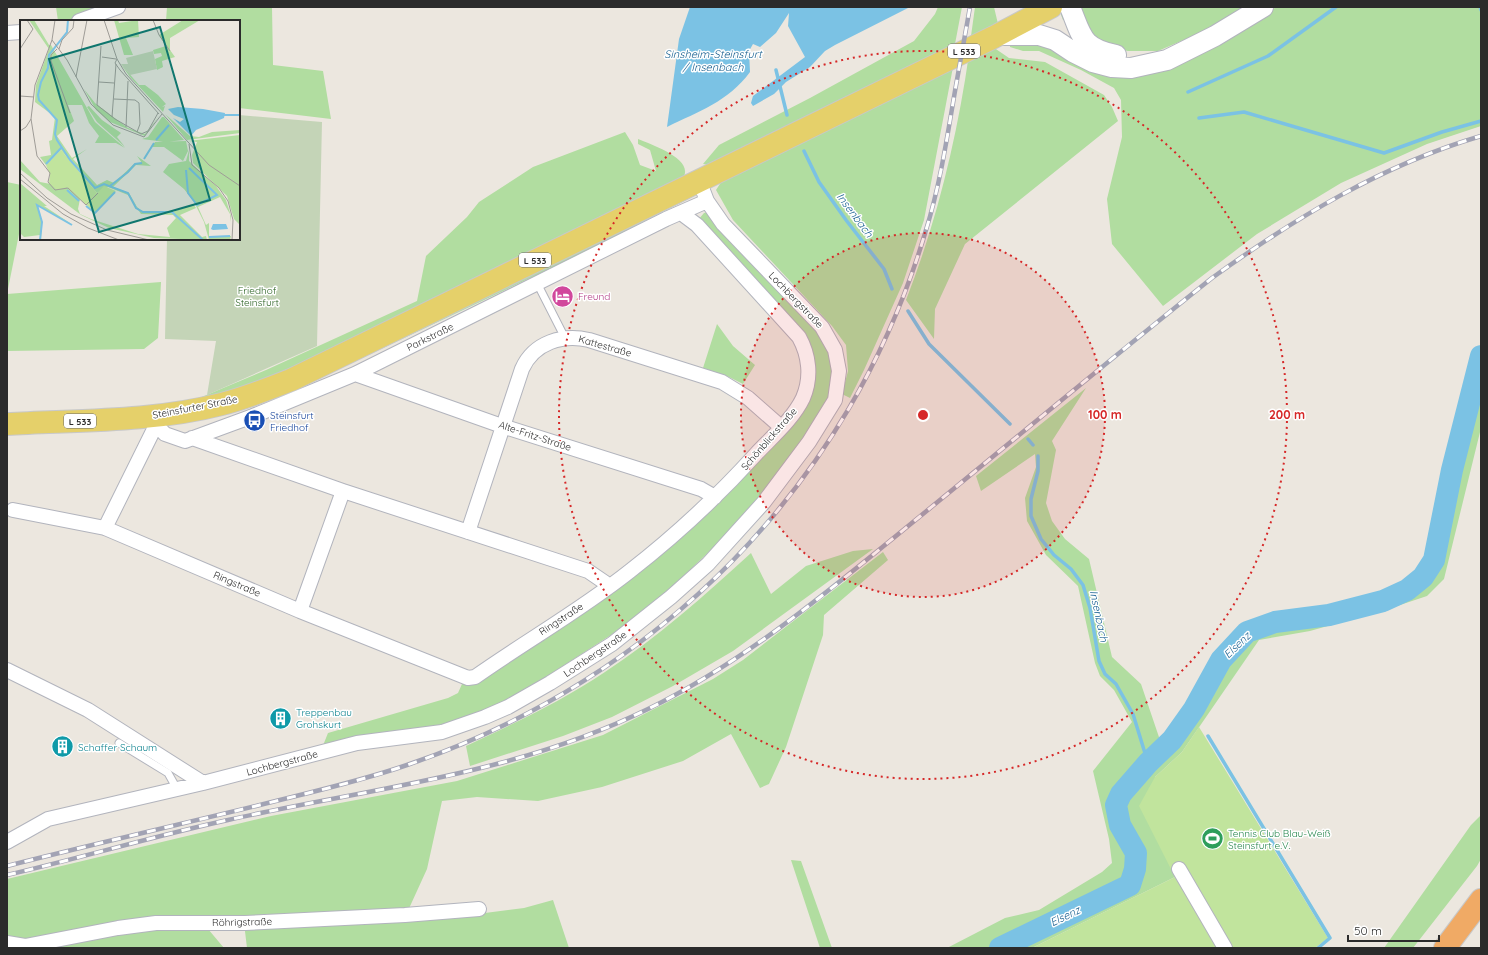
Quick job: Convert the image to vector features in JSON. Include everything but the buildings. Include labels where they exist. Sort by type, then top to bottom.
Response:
[{"type":"highway","points":[[1445,948],[1481,900]]},
{"type":"main road","points":[[1055,40],[1049,24],[1056,7],[1076,28],[1083,39],[1093,47],[1108,53],[1126,56],[1145,56],[1162,53],[1204,41]]},
{"type":"main road","name":"L 533","points":[[699,180],[1056,7]]},
{"type":"main road","points":[[997,35],[1032,34],[1055,40],[1072,52],[1093,62],[1121,68],[1143,66],[1167,60],[1204,41],[1263,7]]},
{"type":"main road","name":"Steinsfurter Straße","points":[[7,424],[154,421],[251,396],[333,361],[371,340],[699,180]]},
{"type":"street","points":[[82,20],[118,7]]},
{"type":"street","points":[[7,33],[20,32]]},
{"type":"street","name":"Lochbergstraße","points":[[8,840],[48,819],[203,783],[357,744],[442,732],[508,707],[592,657],[636,626],[702,569],[740,530],[792,467],[828,414],[837,393],[839,365],[833,344],[822,327],[723,224],[707,201],[699,180]]},
{"type":"street","name":"Parkstraße","points":[[154,421],[165,434],[185,441],[253,416],[355,374],[537,283],[707,201]]},
{"type":"street","name":"Schönblickstraße","points":[[610,586],[630,571],[715,497],[781,426],[799,404],[807,386],[808,368],[804,346],[792,328],[697,225],[681,213]]},
{"type":"street","name":"Kattestraße","points":[[468,532],[502,426],[525,362],[539,348],[554,340],[574,337],[589,340],[722,382],[748,398],[781,426]]},
{"type":"street","name":"Alte-Fritz-Straße","points":[[355,374],[502,426],[701,489],[715,497]]},
{"type":"street","points":[[105,528],[154,421]]},
{"type":"street","points":[[192,438],[343,491],[588,571],[610,586]]},
{"type":"street","points":[[300,611],[343,491]]},
{"type":"street","name":"Ringstraße","points":[[14,510],[105,528],[300,611],[468,678],[475,677],[610,586]]},
{"type":"street","points":[[7,670],[88,710],[203,783]]},
{"type":"street","points":[[1179,869],[1225,948]]},
{"type":"street","name":"Röhrigstraße","points":[[7,943],[24,946],[61,944],[118,928],[156,923],[244,923],[405,915],[479,909]]},
{"type":"lane","points":[[537,283],[565,338]]},
{"type":"lane","points":[[119,743],[168,774],[177,789]]},
{"type":"green space","points":[[56,7],[118,7],[82,20],[58,20]]},
{"type":"green space","points":[[167,7],[272,7],[273,65],[323,71],[331,119],[240,108],[240,20],[166,20]]},
{"type":"green space","points":[[938,7],[962,7],[955,44],[713,165],[703,164],[719,145],[810,98],[914,41],[935,14]]},
{"type":"green space","points":[[975,7],[994,7],[998,24],[971,36]]},
{"type":"green space","points":[[1058,7],[1249,7],[1223,23],[1158,51],[1128,51],[1108,47],[1093,37],[1083,22],[1063,20]]},
{"type":"green space","points":[[1276,7],[1481,7],[1481,126],[1427,144],[1341,183],[1257,234],[1163,306],[1112,244],[1107,199],[1122,137],[1121,100],[1114,88],[1081,70],[1039,51],[1023,51],[1010,47],[1010,43],[1044,42],[1112,74],[1268,13]]},
{"type":"green space","points":[[990,45],[1009,58],[1045,62],[1104,95],[1112,107],[1118,121],[965,244],[935,309],[934,339],[906,300],[927,240],[945,179],[969,54]]},
{"type":"green space","points":[[953,67],[924,220],[903,283],[850,398],[842,394],[848,371],[846,345],[832,326],[733,220],[716,190],[727,173]]},
{"type":"green space","name":"Friedhof Steinsfurt","points":[[240,115],[322,122],[317,346],[207,395],[216,341],[165,339],[167,240],[240,240]]},
{"type":"green space","points":[[625,132],[633,145],[640,165],[656,171],[650,150],[638,144],[638,139],[662,149],[678,159],[683,165],[685,171],[683,178],[330,351],[245,387],[197,399],[266,370],[417,301],[426,256],[467,217],[479,202],[533,167]]},
{"type":"green space","points":[[7,182],[20,185],[20,229],[7,294]]},
{"type":"green space","points":[[691,189],[694,196],[564,262],[309,382]]},
{"type":"green space","points":[[709,212],[827,342],[832,358],[832,388],[815,425],[740,522],[645,613],[515,697],[466,720],[322,748],[328,733],[448,698],[458,693],[462,684],[494,668],[607,591],[779,435],[814,362],[698,220],[704,213]]},
{"type":"green space","points":[[161,282],[158,338],[144,349],[7,351],[7,294]]},
{"type":"green space","points":[[717,324],[733,346],[755,365],[743,384],[729,377],[703,368]]},
{"type":"green space","points":[[1481,344],[1481,428],[1444,579],[1427,596],[1391,608],[1310,631],[1259,640],[1182,752],[1155,777],[1175,877],[1032,948],[947,948],[1005,918],[1039,910],[1102,872],[1112,863],[1109,839],[1093,771],[1132,722],[1114,690],[1100,676],[1095,663],[1078,586],[1046,555],[1027,521],[1025,498],[1036,467],[1035,454],[981,491],[976,476],[1086,388],[1052,441],[1056,450],[1046,503],[1052,521],[1065,539],[1089,559],[1112,657],[1141,684],[1161,743],[1170,736],[1191,704],[1218,654],[1244,627],[1273,617],[1329,610],[1379,596],[1421,572],[1428,559],[1442,486],[1465,396]]},
{"type":"green space","points":[[873,549],[733,651],[673,686],[612,717],[563,736],[470,766],[466,746],[519,721],[589,683],[662,630],[751,553],[771,594],[806,566],[853,551]]},
{"type":"green space","points":[[883,552],[888,560],[824,615],[823,635],[786,747],[769,784],[760,788],[731,734],[683,761],[602,787],[538,801],[477,797],[442,801],[427,869],[406,915],[465,912],[485,913],[524,908],[553,900],[569,948],[247,948],[244,923],[203,923],[224,948],[7,948],[7,879],[271,816],[457,781],[603,735],[713,679],[743,660]]},
{"type":"green space","name":"Tennis Club Blau-Weiß Steinsfurt e.V.","points":[[1199,727],[1328,938],[1315,948],[1032,948],[1175,877],[1139,806],[1155,777],[1182,752]]},
{"type":"green space","points":[[1481,815],[1481,859],[1477,866],[1413,948],[1384,948],[1471,825]]},
{"type":"green space","points":[[791,860],[801,861],[832,948],[820,948]]},
{"type":"water","name":"Sinsheim-Steinsfurt / Insenbach","points":[[690,7],[910,7],[825,51],[810,67],[786,82],[774,94],[753,106],[751,103],[753,96],[805,57],[788,26],[789,13],[776,33],[760,47],[753,44],[749,51],[750,72],[732,91],[712,105],[667,127],[679,39]]},
{"type":"waterway","points":[[1188,92],[1268,56],[1336,7]]},
{"type":"waterway","name":"Insenbach","points":[[776,70],[787,115]]},
{"type":"waterway","points":[[1199,118],[1244,112],[1384,153],[1442,132],[1481,121]]},
{"type":"waterway","name":"Insenbach","points":[[804,151],[819,182],[884,269],[892,289]]},
{"type":"waterway","name":"Insenbach","points":[[908,311],[929,344],[1010,424]]},
{"type":"waterway","name":"Elsenz","points":[[1000,948],[1130,885],[1135,869],[1136,853],[1120,825],[1116,805],[1121,794],[1148,763],[1172,740],[1194,709],[1221,660],[1247,632],[1275,622],[1329,615],[1383,601],[1407,590],[1423,577],[1434,560],[1452,470],[1481,356]]},
{"type":"waterway","name":"Insenbach","points":[[1028,439],[1033,445]]},
{"type":"waterway","name":"Insenbach","points":[[1038,456],[1038,471],[1031,499],[1031,516],[1041,539],[1054,555],[1071,569],[1083,585],[1090,608],[1099,661],[1105,674],[1116,684],[1133,714],[1148,763]]},
{"type":"waterway","points":[[1194,709],[1199,717]]},
{"type":"waterway","points":[[1208,736],[1330,938],[1318,948]]},
{"type":"railway","points":[[7,866],[313,792],[370,777],[407,765],[498,728],[583,681],[661,626],[732,561],[795,489],[848,409],[892,323],[926,230],[935,196],[946,144],[970,7]]},
{"type":"railway","points":[[7,875],[200,826],[494,765],[546,750],[597,731],[648,709],[685,690],[720,668],[755,645],[821,596],[1212,278],[1243,256],[1307,214],[1340,195],[1409,162],[1444,148],[1481,136]]},
{"type":"place","name":"Freund","points":[[563,296]]},
{"type":"place","name":"Steinsfurt Friedhof","points":[[255,421]]},
{"type":"place","name":"Treppenbau Grohskurt","points":[[280,718]]},
{"type":"place","name":"Schaffer Schaum","points":[[63,747]]},
{"type":"place","name":"Tennis Club Blau-Weiß Steinsfurt e.V.","points":[[1212,839]]}]
